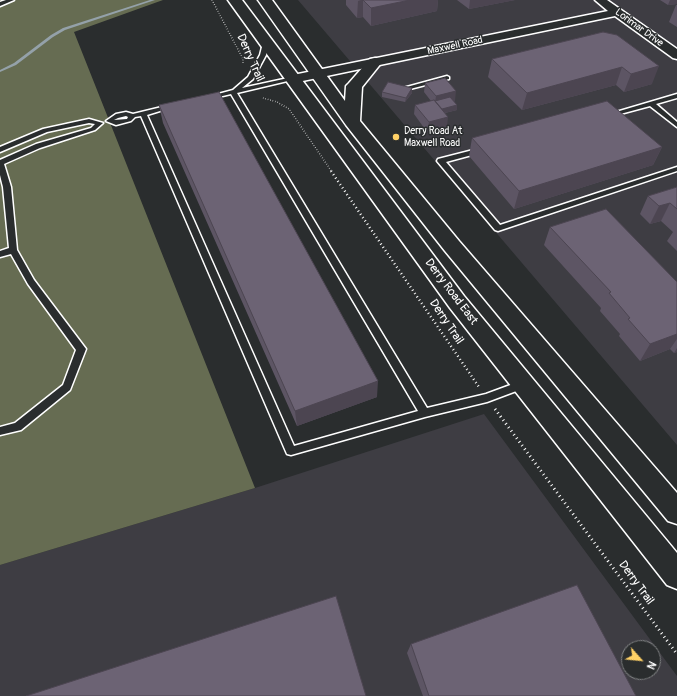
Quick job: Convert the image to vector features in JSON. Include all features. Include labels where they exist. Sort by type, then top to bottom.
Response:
[{"type":"main road","name":"Derry Road East","points":[[235,0],[457,302],[677,575]]},
{"type":"main road","points":[[264,0],[319,74],[352,122],[452,246],[677,512]]},
{"type":"main road","points":[[352,122],[354,86],[375,62]]},
{"type":"street","name":"Lorimar Drive","points":[[600,0],[677,55]]},
{"type":"street","name":"Maxwell Road","points":[[293,79],[617,12]]},
{"type":"lane","points":[[0,4],[11,0]]},
{"type":"lane","points":[[233,92],[249,80],[260,63],[266,43]]},
{"type":"lane","points":[[406,88],[447,78]]},
{"type":"lane","points":[[203,99],[293,79]]},
{"type":"lane","points":[[233,92],[426,413]]},
{"type":"lane","points":[[598,118],[677,96]]},
{"type":"lane","points":[[651,103],[677,125]]},
{"type":"lane","points":[[0,150],[45,130],[89,121],[100,123],[109,121],[116,116],[126,114],[133,116],[181,104]]},
{"type":"lane","points":[[143,114],[291,451],[426,413],[487,398],[524,384]]},
{"type":"lane","points":[[0,431],[18,427],[67,387],[81,349],[31,282],[13,250],[7,187],[0,162],[38,146],[93,129],[100,123]]},
{"type":"lane","points":[[486,148],[441,161],[498,228],[677,169]]},
{"type":"lane","points":[[0,254],[13,250]]},
{"type":"path","name":"Derry Trail","points":[[212,0],[243,59],[243,70],[249,80]]},
{"type":"path","name":"Derry Trail","points":[[253,88],[262,97],[277,102],[289,109],[487,398],[677,654]]},
{"type":"shaded area","points":[[298,0],[677,0],[677,445]]},
{"type":"shaded area","points":[[484,414],[650,640],[621,640],[621,680],[661,680],[661,654],[677,676],[677,696],[0,696],[0,565],[255,488]]},
{"type":"green space","points":[[0,0],[163,0],[74,32],[255,488],[0,565]]},
{"type":"building","points":[[363,0],[410,0],[371,8]]},
{"type":"building","points":[[603,32],[617,35],[659,66],[631,74],[622,67],[527,93],[492,59]]},
{"type":"building","points":[[445,78],[456,91],[436,96],[425,83]]},
{"type":"building","points":[[388,82],[412,88],[406,98],[382,92]]},
{"type":"building","points":[[219,92],[378,381],[295,411],[159,105]]},
{"type":"building","points":[[450,97],[457,105],[442,109],[435,101]]},
{"type":"building","points":[[434,100],[448,117],[429,122],[415,105]]},
{"type":"building","points":[[607,101],[662,147],[519,191],[472,138]]},
{"type":"building","points":[[677,187],[677,209],[670,203],[659,206],[648,196]]},
{"type":"building","points":[[606,209],[677,282],[677,334],[650,344],[628,319],[630,318],[609,293],[611,292],[550,227]]},
{"type":"building","points":[[577,585],[621,668],[621,680],[627,680],[636,696],[429,696],[411,644]]},
{"type":"building","points":[[336,596],[366,696],[26,696]]},
{"type":"waterway","points":[[0,71],[15,64],[52,36],[64,29],[153,0]]},
{"type":"place","name":"Derry Road At Maxwell Road","points":[[396,137]]}]
